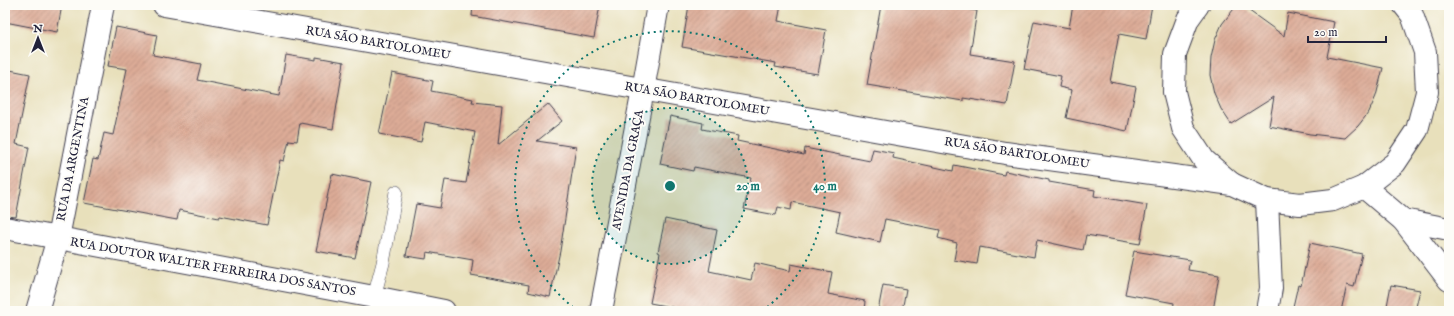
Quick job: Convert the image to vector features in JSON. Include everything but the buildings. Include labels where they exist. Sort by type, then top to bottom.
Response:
[{"type":"street","name":"RUA DA ARGENTINA","points":[[37,311],[58,238],[103,5]]},
{"type":"street","name":"RUA SÃO BARTOLOMEU","points":[[164,5],[1005,153],[1232,184]]},
{"type":"street","name":"AVENIDA DA GRAÇA","points":[[600,311],[644,90],[658,5]]},
{"type":"street","points":[[1198,5],[1188,19],[1175,54],[1174,92],[1184,128],[1204,160],[1232,184],[1267,200],[1300,204],[1333,200],[1364,187],[1395,163],[1417,130],[1427,92],[1426,52],[1412,15],[1404,5]]},
{"type":"street","points":[[1364,187],[1403,220],[1449,280]]},
{"type":"street","points":[[1267,200],[1271,288],[1267,311]]},
{"type":"street","points":[[1403,220],[1449,229]]},
{"type":"street","name":"RUA DOUTOR WALTER FERREIRA DOS SANTOS","points":[[5,228],[374,296],[444,311]]},
{"type":"lane","points":[[374,296],[383,263],[396,192]]}]
